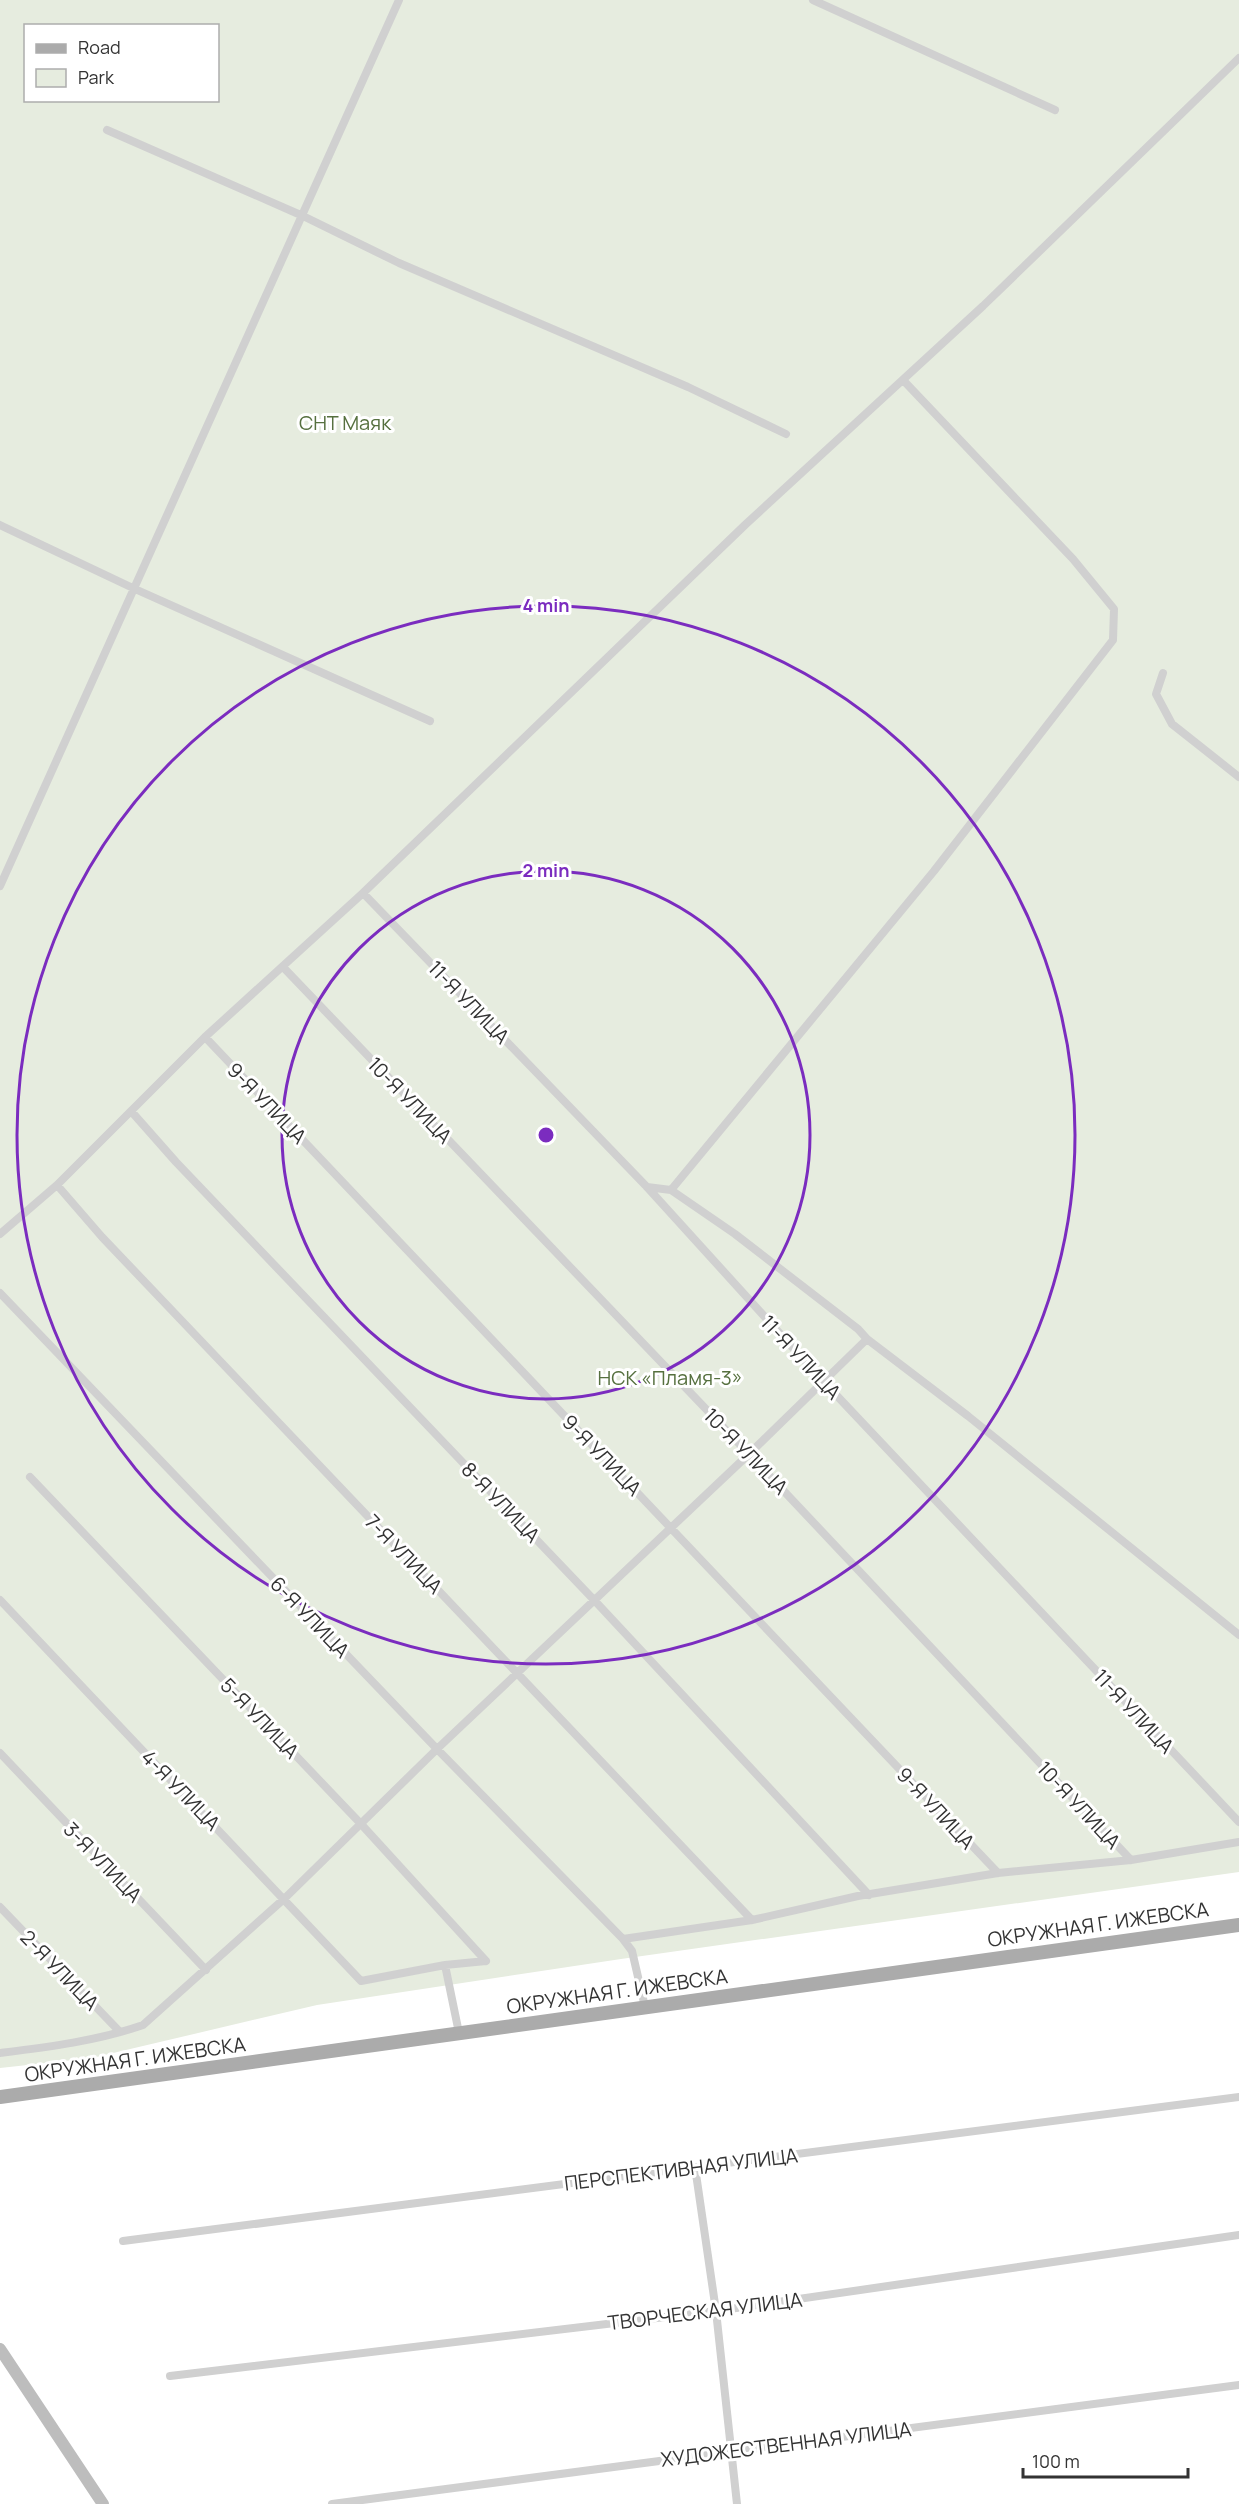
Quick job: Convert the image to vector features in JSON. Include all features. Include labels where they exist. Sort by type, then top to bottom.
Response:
[{"type":"main road","name":"ОКРУЖНАЯ Г. ИЖЕВСКА","points":[[0,2097],[1239,1925]]},
{"type":"street","points":[[0,886],[399,0]]},
{"type":"street","points":[[813,0],[1055,110]]},
{"type":"street","points":[[0,1234],[57,1185],[205,1037],[363,892],[746,524],[1133,163],[1239,58]]},
{"type":"street","points":[[107,130],[303,216],[399,263],[688,387],[786,434]]},
{"type":"street","points":[[671,1190],[934,871],[1113,640],[1114,609],[1073,559],[903,380]]},
{"type":"street","points":[[0,525],[135,589],[429,720]]},
{"type":"street","points":[[1163,673],[1156,694],[1172,724],[1239,777]]},
{"type":"street","name":"11-Я УЛИЦА","points":[[363,892],[647,1187],[823,1381],[1239,1822]]},
{"type":"street","name":"10-Я УЛИЦА","points":[[283,967],[749,1454],[1131,1860]]},
{"type":"street","name":"9-Я УЛИЦА","points":[[205,1037],[998,1873]]},
{"type":"street","name":"8-Я УЛИЦА","points":[[131,1111],[176,1162],[594,1601],[869,1895]]},
{"type":"street","name":"7-Я УЛИЦА","points":[[57,1185],[102,1237],[752,1920]]},
{"type":"street","points":[[647,1187],[671,1190],[735,1234],[968,1416],[1239,1635]]},
{"type":"street","name":"6-Я УЛИЦА","points":[[0,1293],[437,1749],[623,1939],[632,1951],[645,2007]]},
{"type":"street","points":[[0,2054],[45,2048],[142,2025],[285,1898],[437,1749],[749,1454],[867,1339]]},
{"type":"street","name":"5-Я УЛИЦА","points":[[30,1477],[361,1824],[486,1961],[445,1965]]},
{"type":"street","name":"4-Я УЛИЦА","points":[[0,1600],[285,1898],[361,1981],[445,1965]]},
{"type":"street","name":"3-Я УЛИЦА","points":[[0,1753],[206,1970]]},
{"type":"street","points":[[623,1939],[752,1920],[869,1895],[998,1873],[1131,1860],[1239,1842]]},
{"type":"street","name":"2-Я УЛИЦА","points":[[0,1907],[120,2032]]},
{"type":"street","points":[[445,1965],[459,2033]]},
{"type":"street","name":"ПЕРСПЕКТИВНАЯ УЛИЦА","points":[[123,2241],[1239,2097]]},
{"type":"street","points":[[696,2167],[716,2311],[737,2504]]},
{"type":"street","name":"ТВОРЧЕСКАЯ УЛИЦА","points":[[170,2376],[716,2311],[1239,2235]]},
{"type":"street","points":[[0,2349],[104,2504]]},
{"type":"street","name":"ХУДОЖЕСТВЕННАЯ УЛИЦА","points":[[332,2504],[1239,2385]]},
{"type":"green space","name":"НСК «Пламя-3»","points":[[0,0],[1239,0],[1239,1872],[621,1959],[317,2005],[92,2058],[0,2068]]},
{"type":"park label","name":"СНТ Маяк","points":[[345,422]]}]
